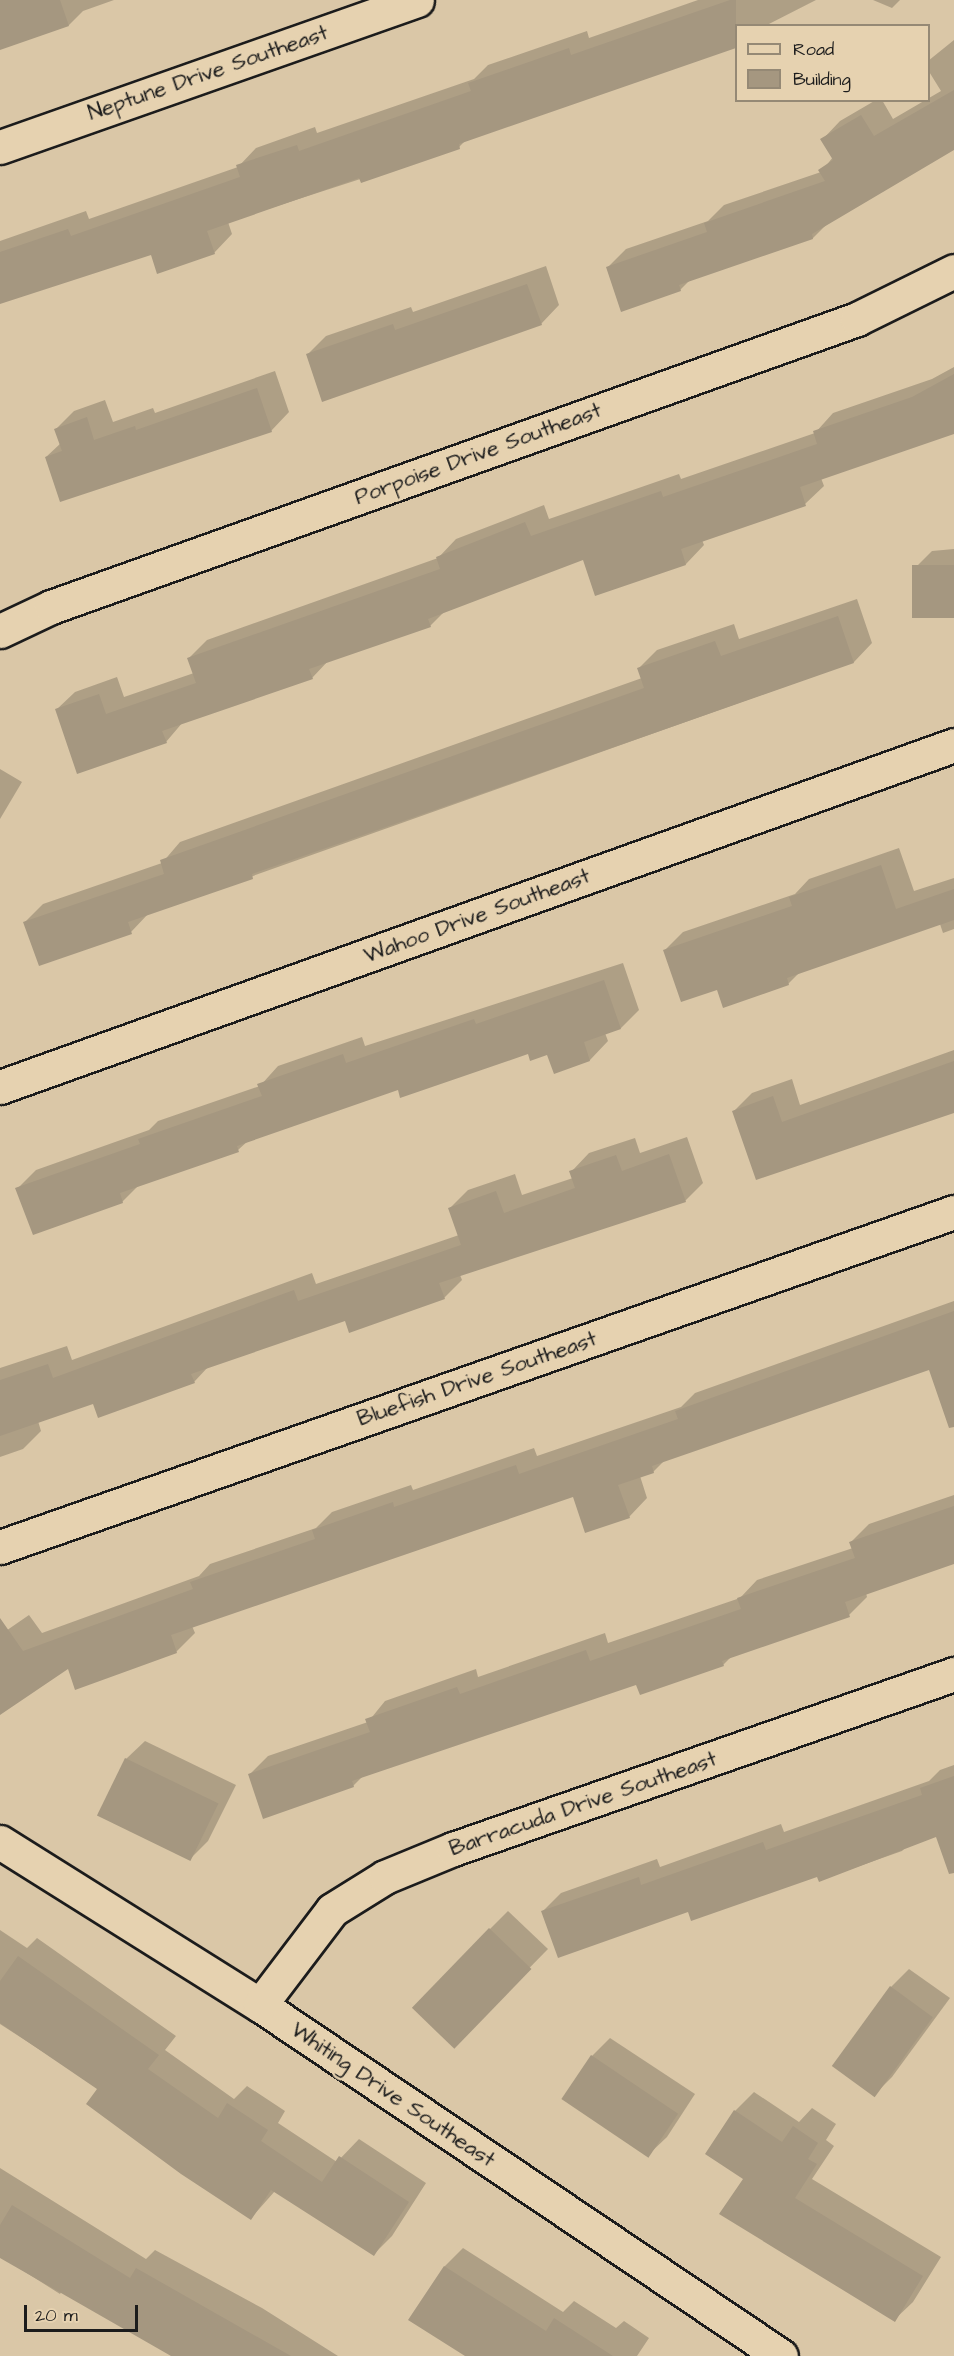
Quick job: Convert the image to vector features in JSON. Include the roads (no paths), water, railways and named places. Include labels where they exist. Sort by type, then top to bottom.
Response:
[{"type":"street","name":"Neptune Drive Southeast","points":[[0,147],[417,0]]},
{"type":"street","name":"Porpoise Drive Southeast","points":[[0,631],[51,607],[857,319],[954,271]]},
{"type":"street","name":"Wahoo Drive Southeast","points":[[0,1087],[954,745]]},
{"type":"street","name":"Bluefish Drive Southeast","points":[[0,1547],[954,1212]]},
{"type":"street","name":"Barracuda Drive Southeast","points":[[260,2005],[332,1910],[385,1877],[453,1849],[954,1674]]},
{"type":"street","name":"Whiting Drive Southeast","points":[[0,1842],[260,2005],[781,2356]]}]
